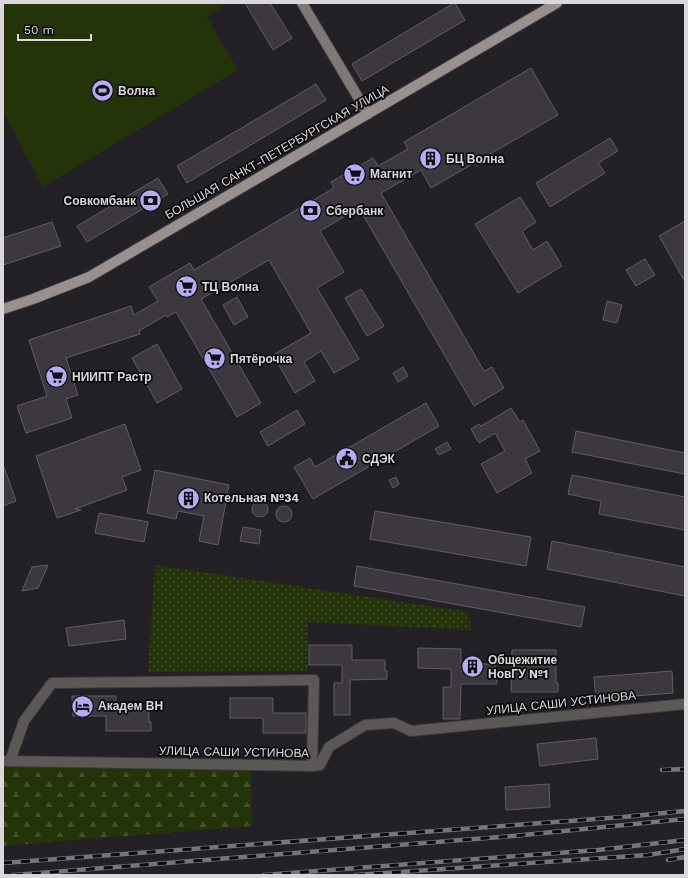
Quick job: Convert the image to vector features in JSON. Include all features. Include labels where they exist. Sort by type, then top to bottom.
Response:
[{"type":"main road","points":[[302,3],[368,114]]},
{"type":"main road","name":"БОЛЬШАЯ САНКТ-ПЕТЕРБУРГСКАЯ УЛИЦА","points":[[3,309],[40,297],[89,277],[556,3]]},
{"type":"street","points":[[6,761],[24,721],[52,683],[314,680],[312,766]]},
{"type":"street","name":"УЛИЦА САШИ УСТИНОВА","points":[[6,761],[312,766],[320,765],[328,747],[365,725],[394,723],[411,731],[685,704]]},
{"type":"green space","name":"Волна","points":[[3,3],[228,3],[207,17],[238,70],[43,187],[3,112]]},
{"type":"green space","points":[[155,565],[469,612],[471,630],[308,622],[308,671],[148,672]]},
{"type":"green space","points":[[3,765],[251,770],[252,826],[3,846]]},
{"type":"building","points":[[245,3],[270,3],[292,38],[273,50]]},
{"type":"building","points":[[454,3],[465,20],[362,81],[352,64]]},
{"type":"building","points":[[531,68],[558,115],[431,188],[421,170],[381,193],[484,371],[492,367],[504,388],[474,406],[359,208],[320,231],[344,272],[317,288],[359,359],[334,373],[321,351],[304,362],[315,381],[295,393],[273,355],[311,333],[269,260],[201,299],[261,403],[237,417],[176,312],[167,317],[166,315],[139,331],[140,334],[66,358],[78,395],[66,399],[72,418],[26,433],[17,406],[47,396],[29,340],[131,306],[134,315],[158,301],[149,287],[190,263],[194,270],[334,188],[331,182],[373,158],[378,166],[408,149],[404,142]]},
{"type":"building","points":[[316,84],[326,100],[187,183],[177,166]]},
{"type":"building","points":[[610,138],[618,151],[598,163],[605,173],[550,207],[536,183]]},
{"type":"building","points":[[158,178],[168,194],[87,242],[77,226]]},
{"type":"building","points":[[520,197],[536,222],[522,231],[533,250],[547,241],[562,266],[518,293],[475,224]]},
{"type":"building","points":[[685,221],[685,282],[659,236]]},
{"type":"building","points":[[52,222],[61,246],[3,265],[3,238]]},
{"type":"building","points":[[645,259],[655,275],[636,286],[626,270]]},
{"type":"building","points":[[361,289],[384,326],[367,336],[345,298]]},
{"type":"building","points":[[237,297],[248,317],[234,325],[223,305]]},
{"type":"building","points":[[607,301],[622,305],[617,323],[603,320]]},
{"type":"building","points":[[157,344],[182,389],[157,403],[132,358]]},
{"type":"building","points":[[403,367],[408,376],[398,382],[393,373]]},
{"type":"building","points":[[426,403],[439,426],[313,499],[294,467],[310,458],[315,467]]},
{"type":"building","points":[[511,408],[520,422],[523,420],[540,451],[525,459],[532,473],[497,493],[481,464],[505,451],[495,433],[479,443],[471,429],[479,424],[481,426]]},
{"type":"building","points":[[297,410],[305,424],[268,446],[260,432]]},
{"type":"building","points":[[125,424],[141,470],[122,477],[127,490],[75,509],[81,510],[57,518],[36,456]]},
{"type":"building","points":[[576,431],[685,453],[685,474],[572,452]]},
{"type":"building","points":[[447,442],[451,449],[439,455],[435,449]]},
{"type":"building","points":[[3,467],[16,501],[3,506]]},
{"type":"building","name":"Котельная №34","points":[[155,470],[229,485],[218,545],[199,541],[204,516],[178,511],[176,519],[147,513]]},
{"type":"building","points":[[572,475],[685,497],[685,530],[599,514],[601,501],[568,494]]},
{"type":"building","points":[[396,477],[399,484],[393,488],[389,480]]},
{"type":"building","points":[[260,501],[266,503],[268,509],[266,515],[260,517],[254,515],[252,509],[254,503]]},
{"type":"building","points":[[284,506],[290,508],[292,514],[290,520],[284,522],[278,520],[276,514],[278,508]]},
{"type":"building","points":[[375,511],[531,537],[526,566],[370,539]]},
{"type":"building","points":[[99,513],[148,522],[144,542],[95,533]]},
{"type":"building","points":[[243,527],[261,530],[259,544],[240,541]]},
{"type":"building","points":[[552,541],[685,567],[685,596],[547,569]]},
{"type":"building","points":[[48,565],[38,588],[22,591],[32,567]]},
{"type":"building","points":[[357,566],[585,607],[581,627],[354,586]]},
{"type":"building","points":[[124,620],[126,639],[69,646],[66,628]]},
{"type":"building","points":[[309,645],[352,645],[352,660],[385,660],[387,679],[350,680],[350,715],[334,715],[334,683],[342,683],[342,665],[309,665]]},
{"type":"building","name":"Общежитие НовГУ №1","points":[[418,648],[461,649],[461,664],[495,664],[497,684],[461,684],[460,719],[443,719],[443,687],[451,687],[451,669],[418,668]]},
{"type":"building","points":[[512,650],[556,650],[556,683],[558,683],[558,692],[511,692]]},
{"type":"building","points":[[672,671],[673,693],[596,699],[594,677]]},
{"type":"building","points":[[72,696],[116,696],[116,711],[149,711],[151,731],[106,731],[106,716],[73,716]]},
{"type":"building","points":[[230,698],[273,698],[273,713],[306,713],[306,733],[263,733],[263,718],[230,718]]},
{"type":"building","points":[[596,738],[598,759],[540,766],[537,744]]},
{"type":"building","points":[[549,784],[550,807],[506,810],[505,787]]},
{"type":"railway","points":[[662,770],[685,769]]},
{"type":"railway","points":[[3,863],[623,817],[685,811]]},
{"type":"railway","points":[[14,875],[513,836],[685,819]]},
{"type":"railway","points":[[264,875],[598,850],[685,840]]},
{"type":"railway","points":[[356,875],[648,855],[685,849]]},
{"type":"railway","points":[[668,860],[685,857]]},
{"type":"place","name":"Волна","points":[[103,91]]},
{"type":"place","name":"БЦ Волна","points":[[430,159]]},
{"type":"place","name":"Магнит","points":[[355,174]]},
{"type":"place","name":"Совкомбанк","points":[[151,201]]},
{"type":"place","name":"Сбербанк","points":[[311,211]]},
{"type":"place","name":"ТЦ Волна","points":[[186,287]]},
{"type":"place","name":"Пятёрочка","points":[[214,359]]},
{"type":"place","name":"НИИПТ Растр","points":[[56,377]]},
{"type":"place","name":"СДЭК","points":[[347,459]]},
{"type":"place","name":"Котельная №34","points":[[188,498]]},
{"type":"place","name":"Общежитие НовГУ №1","points":[[473,667]]},
{"type":"place","name":"Академ ВН","points":[[83,706]]}]
